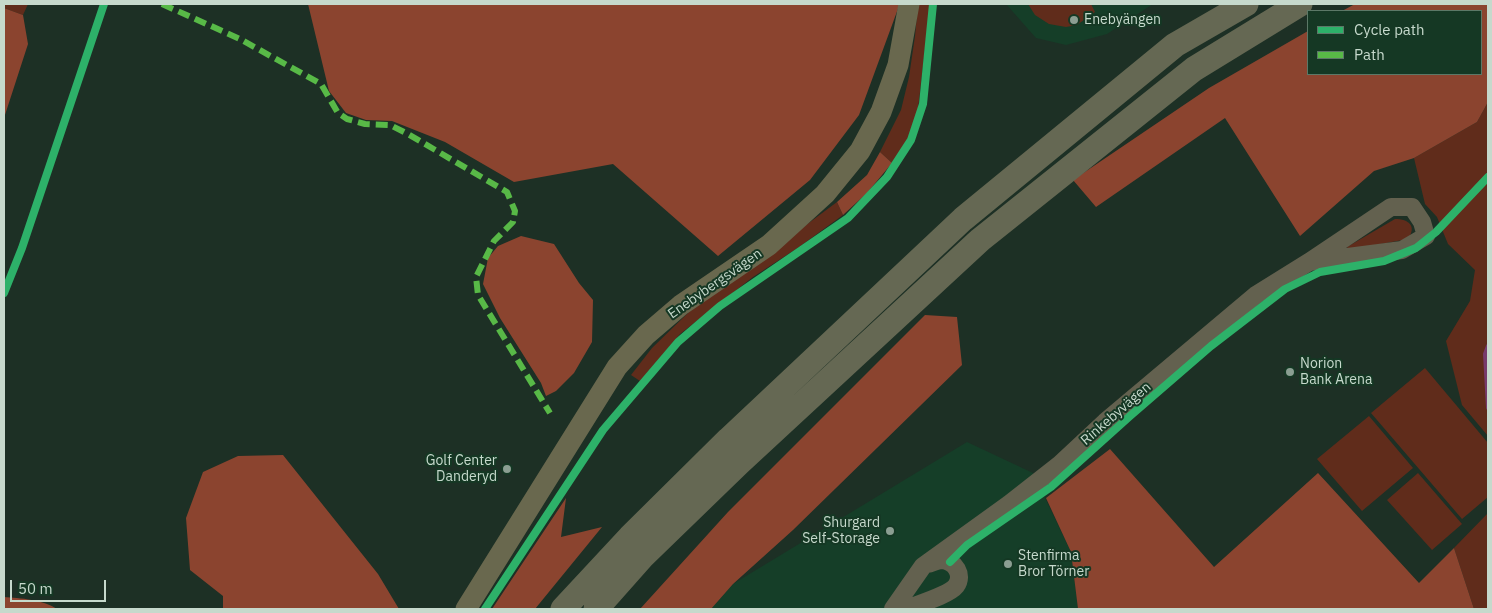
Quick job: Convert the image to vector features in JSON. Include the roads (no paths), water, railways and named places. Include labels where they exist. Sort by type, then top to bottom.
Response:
[{"type":"highway","points":[[563,609],[630,536],[722,446],[963,219],[1175,45],[1246,4]]},
{"type":"highway","points":[[596,609],[643,556],[740,462],[980,240],[1194,69],[1300,4]]},
{"type":"main road","name":"Enebybergsvägen","points":[[466,609],[617,367],[646,335],[681,305],[769,245],[825,194],[860,151],[881,112],[898,65],[909,4]]},
{"type":"street","name":"Rinkebyvägen","points":[[893,609],[923,566],[1009,504],[1060,464],[1105,422],[1256,295],[1391,207],[1412,207],[1422,222],[1426,236],[1418,247],[1309,262]]},
{"type":"street","points":[[906,609],[948,592],[957,585],[958,570],[950,562],[942,560],[923,566]]},
{"type":"waterway","points":[[1488,346],[1485,354],[1488,408]]},
{"type":"place","name":"Enebyängen","points":[[1074,20]]},
{"type":"place","name":"Norion Bank Arena","points":[[1290,372]]},
{"type":"place","name":"Golf Center Danderyd","points":[[507,469]]},
{"type":"place","name":"Shurgard Self-Storage","points":[[890,531]]},
{"type":"place","name":"Stenfirma Bror Törner","points":[[1008,564]]}]
